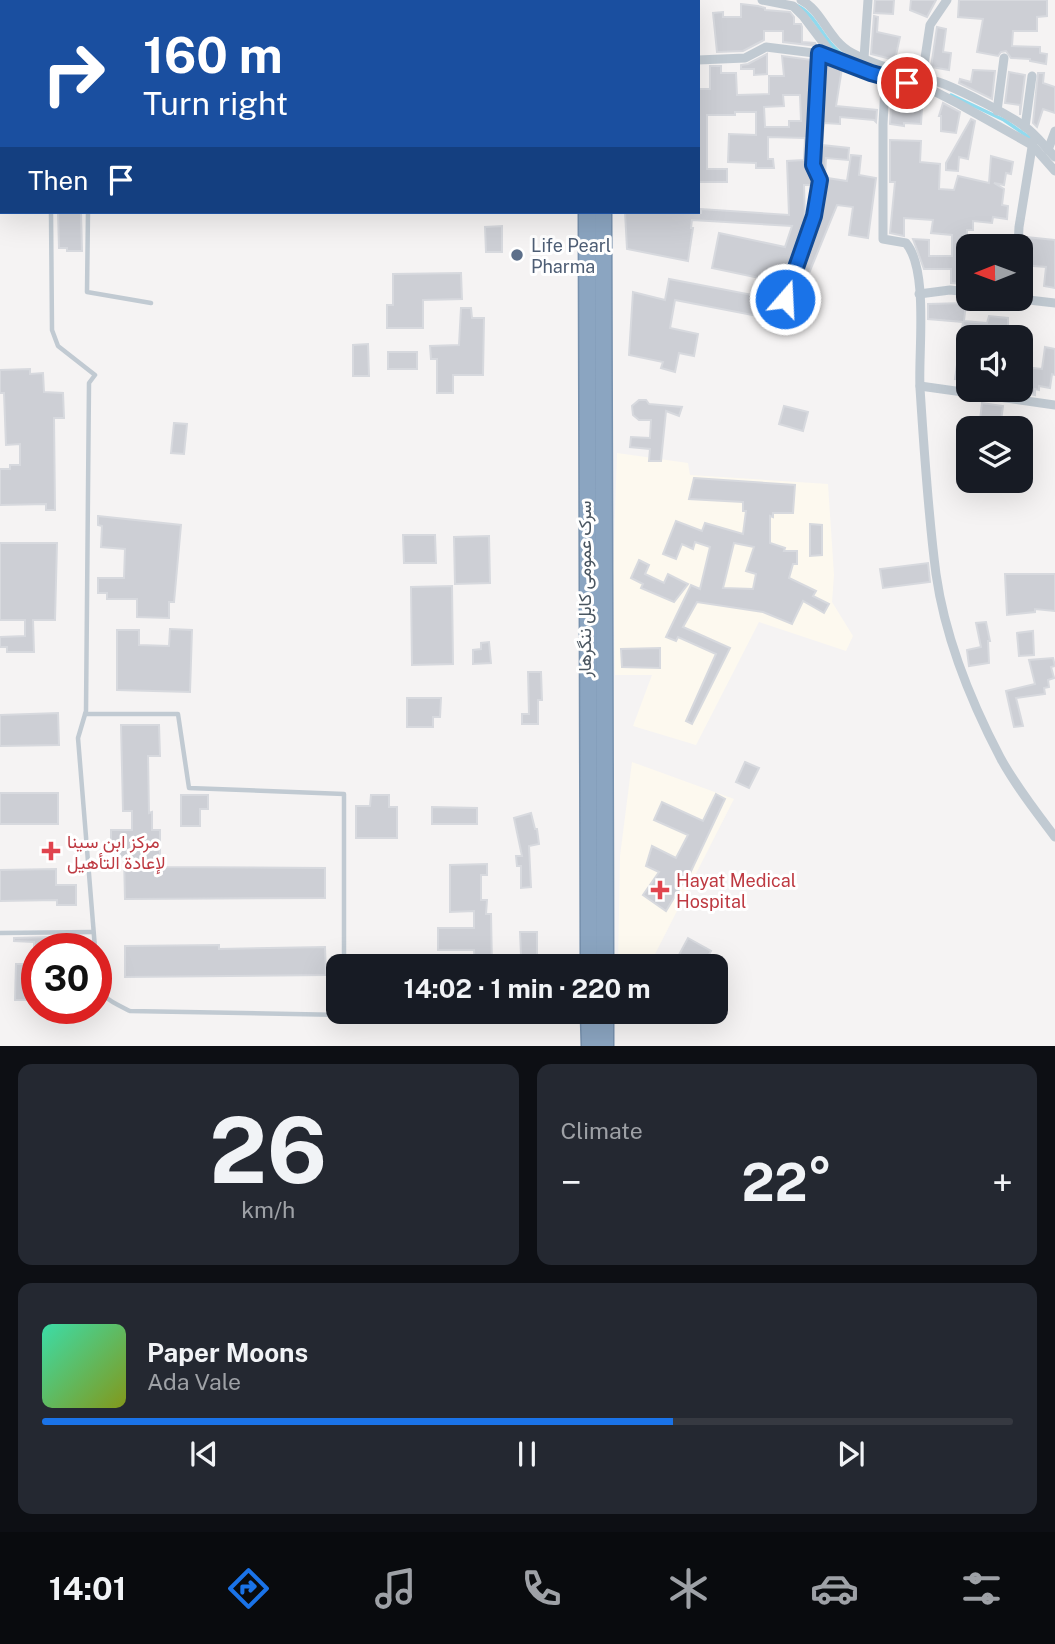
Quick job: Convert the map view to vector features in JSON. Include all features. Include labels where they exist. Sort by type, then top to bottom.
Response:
[{"type":"highway","name":"سرک عمومی کابل ننگرهار","points":[[587,214],[595,278],[596,809],[590,954]]},
{"type":"highway","name":"سرک عمومی کابل ننگرهار","points":[[595,278],[603,214]]},
{"type":"highway","name":"سرک عمومی کابل ننگرهار","points":[[596,809],[604,954]]},
{"type":"highway","points":[[590,1045],[593,1024]]},
{"type":"highway","points":[[598,1024],[605,1045]]},
{"type":"street","points":[[762,0],[793,6],[834,57]]},
{"type":"street","points":[[801,0],[810,4],[836,43],[886,72],[945,84],[1025,127],[1055,171]]},
{"type":"street","points":[[864,58],[868,0]]},
{"type":"street","points":[[922,78],[930,25],[947,0]]},
{"type":"street","points":[[700,61],[745,58],[766,47],[819,53],[886,72],[928,88],[1012,133],[1033,140],[1052,153],[1055,131]]},
{"type":"street","points":[[785,299],[814,216],[820,180],[813,165],[819,53]]},
{"type":"street","points":[[992,122],[1004,58]]},
{"type":"street","points":[[886,72],[883,239],[906,243],[912,250],[919,294],[920,386],[936,576],[953,645],[970,692],[1001,760],[1055,837]]},
{"type":"street","points":[[1025,127],[1032,76]]},
{"type":"street","points":[[1012,133],[1016,121]]},
{"type":"street","points":[[1019,234],[1033,140]]},
{"type":"street","points":[[919,294],[956,291]]},
{"type":"street","points":[[1033,300],[1055,303]]},
{"type":"street","points":[[920,386],[1055,405]]},
{"type":"lane","points":[[0,933],[93,932],[78,738],[85,715],[89,383],[95,375],[58,346],[52,330],[51,214]]},
{"type":"lane","points":[[88,214],[87,292],[151,303]]},
{"type":"lane","points":[[85,715],[178,714],[189,788],[344,794],[344,954]]},
{"type":"lane","points":[[112,1003],[130,1011],[326,1013]]},
{"type":"shaded area","points":[[617,453],[688,463],[690,475],[828,484],[834,575],[832,602],[853,636],[846,651],[759,622],[696,745],[633,726],[652,675],[615,675],[613,570]]},
{"type":"shaded area","points":[[632,762],[734,799],[655,954],[618,954],[620,856]]},
{"type":"building","points":[[875,0],[894,0],[893,14],[874,13]]},
{"type":"building","points":[[911,0],[936,0],[927,17],[910,10]]},
{"type":"building","points":[[959,0],[1047,0],[1047,16],[1037,17],[1037,31],[1013,31],[1012,46],[1040,47],[1040,53],[1047,54],[1046,64],[1030,59],[1011,58],[1006,51],[998,56],[977,52],[983,19],[958,17]]},
{"type":"building","points":[[741,4],[790,12],[794,17],[794,24],[801,24],[802,42],[815,43],[817,46],[783,42],[783,31],[764,31],[764,40],[743,51],[717,52],[713,13],[723,12],[723,17],[741,17]]},
{"type":"building","points":[[874,16],[878,17],[877,32],[900,37],[895,60],[871,54]]},
{"type":"building","points":[[937,27],[946,29],[943,52],[951,53],[949,70],[931,67]]},
{"type":"building","points":[[767,54],[767,74],[754,75],[754,69],[741,69],[741,65]]},
{"type":"building","points":[[782,56],[812,60],[806,165],[813,181],[812,185],[804,185],[805,221],[773,319],[675,300],[670,328],[698,334],[694,356],[679,353],[675,372],[661,368],[663,362],[629,355],[633,292],[665,300],[669,279],[768,298],[773,281],[712,268],[719,233],[785,247],[792,226],[692,220],[688,261],[627,249],[625,214],[700,214],[701,209],[789,215],[787,161],[804,160],[805,138],[768,137],[768,159],[773,159],[774,168],[756,168],[756,163],[728,162],[729,134],[756,135],[756,112],[707,115],[707,169],[727,169],[727,182],[700,182],[700,89],[710,89],[710,66],[721,66],[721,73],[736,73],[737,95],[769,94],[769,76],[784,76]],"holes":[[[783,95],[800,95],[801,121],[789,121],[789,127],[765,127],[764,107],[784,106]]]},
{"type":"building","points":[[825,65],[842,68],[836,106],[877,110],[876,122],[840,117],[840,124],[824,123],[822,145],[849,148],[848,160],[826,158],[825,175],[820,164]]},
{"type":"building","points":[[973,70],[995,71],[992,99],[959,83],[960,79],[971,82]]},
{"type":"building","points":[[1009,72],[1025,75],[1020,115],[1020,105],[1005,103]]},
{"type":"building","points":[[1038,73],[1044,73],[1043,83],[1055,87],[1055,113],[1043,109],[1037,127],[1033,123]]},
{"type":"building","points":[[892,87],[920,93],[917,108],[922,108],[921,124],[890,124]]},
{"type":"building","points":[[943,103],[960,112],[956,133],[941,131],[939,116]]},
{"type":"building","points":[[971,119],[975,121],[968,159],[959,157],[958,171],[946,170],[946,163]]},
{"type":"building","points":[[890,140],[921,141],[920,162],[940,164],[939,189],[954,190],[958,176],[989,183],[991,156],[1013,162],[1011,174],[1006,173],[1004,185],[994,183],[1004,189],[1002,205],[1008,206],[1007,219],[993,217],[992,223],[973,221],[973,230],[967,230],[967,234],[956,234],[956,283],[951,283],[951,269],[924,269],[913,239],[929,240],[929,256],[952,256],[952,235],[931,233],[933,220],[904,218],[904,236],[890,233],[895,182],[890,182]]},
{"type":"building","points":[[851,155],[861,156],[859,175],[876,178],[868,238],[849,235],[853,207],[837,205],[798,300],[792,299],[821,218],[827,178],[847,181]]},
{"type":"building","points":[[58,214],[81,214],[82,251],[59,248]]},
{"type":"building","points":[[502,226],[502,252],[486,252],[485,227]]},
{"type":"building","points":[[1033,238],[1055,240],[1055,288],[1044,286],[1046,267],[1033,266]]},
{"type":"building","points":[[461,273],[462,299],[423,300],[423,328],[387,328],[387,305],[393,305],[393,274]]},
{"type":"building","points":[[956,303],[956,312],[965,312],[964,321],[987,323],[989,316],[1008,318],[1008,325],[963,325],[963,322],[928,319],[928,304]]},
{"type":"building","points":[[461,308],[471,308],[472,318],[484,318],[483,375],[453,375],[453,393],[437,393],[437,359],[431,359],[430,346],[459,345]]},
{"type":"building","points":[[368,344],[369,376],[353,376],[353,345]]},
{"type":"building","points":[[1045,347],[1055,349],[1055,375],[1052,374],[1050,388],[1039,386],[1039,390],[1035,389],[1033,395],[1033,368],[1042,369]]},
{"type":"building","points":[[388,352],[417,352],[417,369],[388,369]]},
{"type":"building","points":[[30,369],[30,374],[43,373],[44,392],[63,393],[64,418],[54,418],[55,510],[46,510],[46,504],[0,505],[0,469],[20,465],[20,444],[6,445],[4,393],[0,393],[0,370]]},
{"type":"building","points":[[639,400],[646,400],[649,404],[682,407],[679,416],[666,411],[661,461],[649,461],[650,449],[630,447],[631,437],[650,438],[651,420],[639,420],[633,415],[632,406]]},
{"type":"building","points":[[982,403],[1003,406],[1002,416],[980,416]]},
{"type":"building","points":[[784,406],[808,412],[803,431],[779,424]]},
{"type":"building","points":[[174,423],[187,424],[184,454],[171,453]]},
{"type":"building","points":[[694,478],[795,485],[793,513],[773,513],[773,517],[770,516],[770,543],[785,548],[784,551],[797,551],[797,564],[793,564],[789,578],[816,591],[813,596],[829,604],[824,613],[803,601],[792,624],[763,612],[697,602],[683,627],[730,648],[692,724],[686,721],[716,654],[678,637],[676,641],[666,637],[691,585],[700,589],[710,547],[695,542],[693,549],[682,544],[676,559],[663,554],[676,521],[702,531],[705,523],[743,534],[746,511],[743,511],[743,502],[689,499]],"holes":[[[734,543],[754,547],[746,571],[756,574],[753,589],[723,588]]]},
{"type":"building","points":[[98,516],[181,525],[174,602],[169,602],[169,618],[137,617],[137,599],[107,599],[107,593],[98,593],[98,578],[124,578],[125,549],[101,547],[102,526],[98,525]]},
{"type":"building","points":[[810,524],[822,525],[822,555],[810,556]]},
{"type":"building","points":[[403,535],[435,535],[436,563],[404,563]]},
{"type":"building","points":[[489,536],[490,583],[455,584],[454,537]]},
{"type":"building","points":[[0,543],[57,543],[55,620],[33,620],[34,652],[7,652],[7,647],[0,647],[0,637],[25,636],[25,620],[0,620]]},
{"type":"building","points":[[639,560],[649,565],[645,574],[664,583],[668,574],[688,584],[674,602],[641,588],[643,584],[631,578]]},
{"type":"building","points":[[928,563],[930,582],[883,588],[880,569]]},
{"type":"building","points":[[1005,574],[1055,574],[1055,611],[1035,609],[1035,612],[1007,615]]},
{"type":"building","points":[[452,586],[453,664],[412,665],[411,587]]},
{"type":"building","points":[[986,622],[990,641],[989,663],[969,666],[967,650],[981,647],[976,623]]},
{"type":"building","points":[[170,629],[192,630],[190,692],[117,690],[117,630],[139,630],[139,645],[169,646]]},
{"type":"building","points":[[1033,631],[1034,655],[1019,656],[1017,633]]},
{"type":"building","points":[[489,642],[491,663],[473,664],[473,650],[481,649],[481,643]]},
{"type":"building","points":[[660,648],[660,668],[622,667],[621,649]]},
{"type":"building","points":[[1053,658],[1055,666],[1051,667],[1054,678],[1048,680],[1049,687],[1044,688],[1045,694],[1016,698],[1023,726],[1014,727],[1006,691],[1035,684],[1029,660]]},
{"type":"building","points":[[528,672],[541,672],[542,700],[538,700],[538,724],[522,724],[522,714],[529,714]]},
{"type":"building","points":[[407,698],[441,698],[440,717],[433,717],[433,727],[407,727]]},
{"type":"building","points":[[58,713],[59,745],[0,746],[0,715]]},
{"type":"building","points":[[121,725],[159,725],[160,756],[148,756],[149,813],[152,812],[152,830],[160,830],[160,867],[325,868],[325,898],[125,899],[124,857],[111,857],[111,830],[132,830],[132,811],[123,811]]},
{"type":"building","points":[[745,762],[759,768],[749,788],[736,782]]},
{"type":"building","points":[[0,793],[58,793],[58,824],[0,824]]},
{"type":"building","points":[[716,794],[725,799],[685,884],[683,883],[666,911],[643,895],[659,872],[646,866],[652,846],[676,858],[688,835],[654,820],[662,802],[703,821]]},
{"type":"building","points":[[181,795],[208,795],[208,809],[200,809],[200,826],[181,826]]},
{"type":"building","points":[[371,795],[389,795],[389,807],[397,807],[397,838],[356,838],[356,806],[370,806]]},
{"type":"building","points":[[432,807],[477,808],[477,824],[432,824]]},
{"type":"building","points":[[531,813],[539,844],[529,846],[531,887],[521,888],[521,866],[517,866],[516,856],[522,856],[514,818]]},
{"type":"building","points":[[487,864],[487,875],[481,875],[481,900],[487,900],[486,914],[491,914],[492,954],[474,954],[474,950],[438,950],[438,928],[474,928],[474,911],[450,912],[450,865]]},
{"type":"building","points":[[56,869],[56,885],[76,885],[76,905],[57,905],[57,900],[0,901],[0,870]]},
{"type":"building","points":[[520,932],[537,932],[537,954],[521,954]]},
{"type":"building","points":[[688,938],[711,951],[709,954],[679,954]]},
{"type":"building","points":[[219,945],[219,949],[325,947],[326,975],[125,977],[125,946]]},
{"type":"building","points":[[16,964],[21,964],[21,1000],[15,1000]]},
{"type":"waterway","points":[[796,5],[808,14],[838,51],[858,62]]},
{"type":"waterway","points":[[951,95],[1004,120],[1033,140]]},
{"type":"place","name":"Life Pearl Pharma","points":[[517,255]]},
{"type":"place","name":"مركز ابن سينا لإعادة التأهيل","points":[[51,851]]},
{"type":"place","name":"Hayat Medical Hospital","points":[[660,890]]},
{"type":"route","points":[[785,299],[814,216],[820,180],[813,165],[819,53],[856,68],[907,83]]}]
